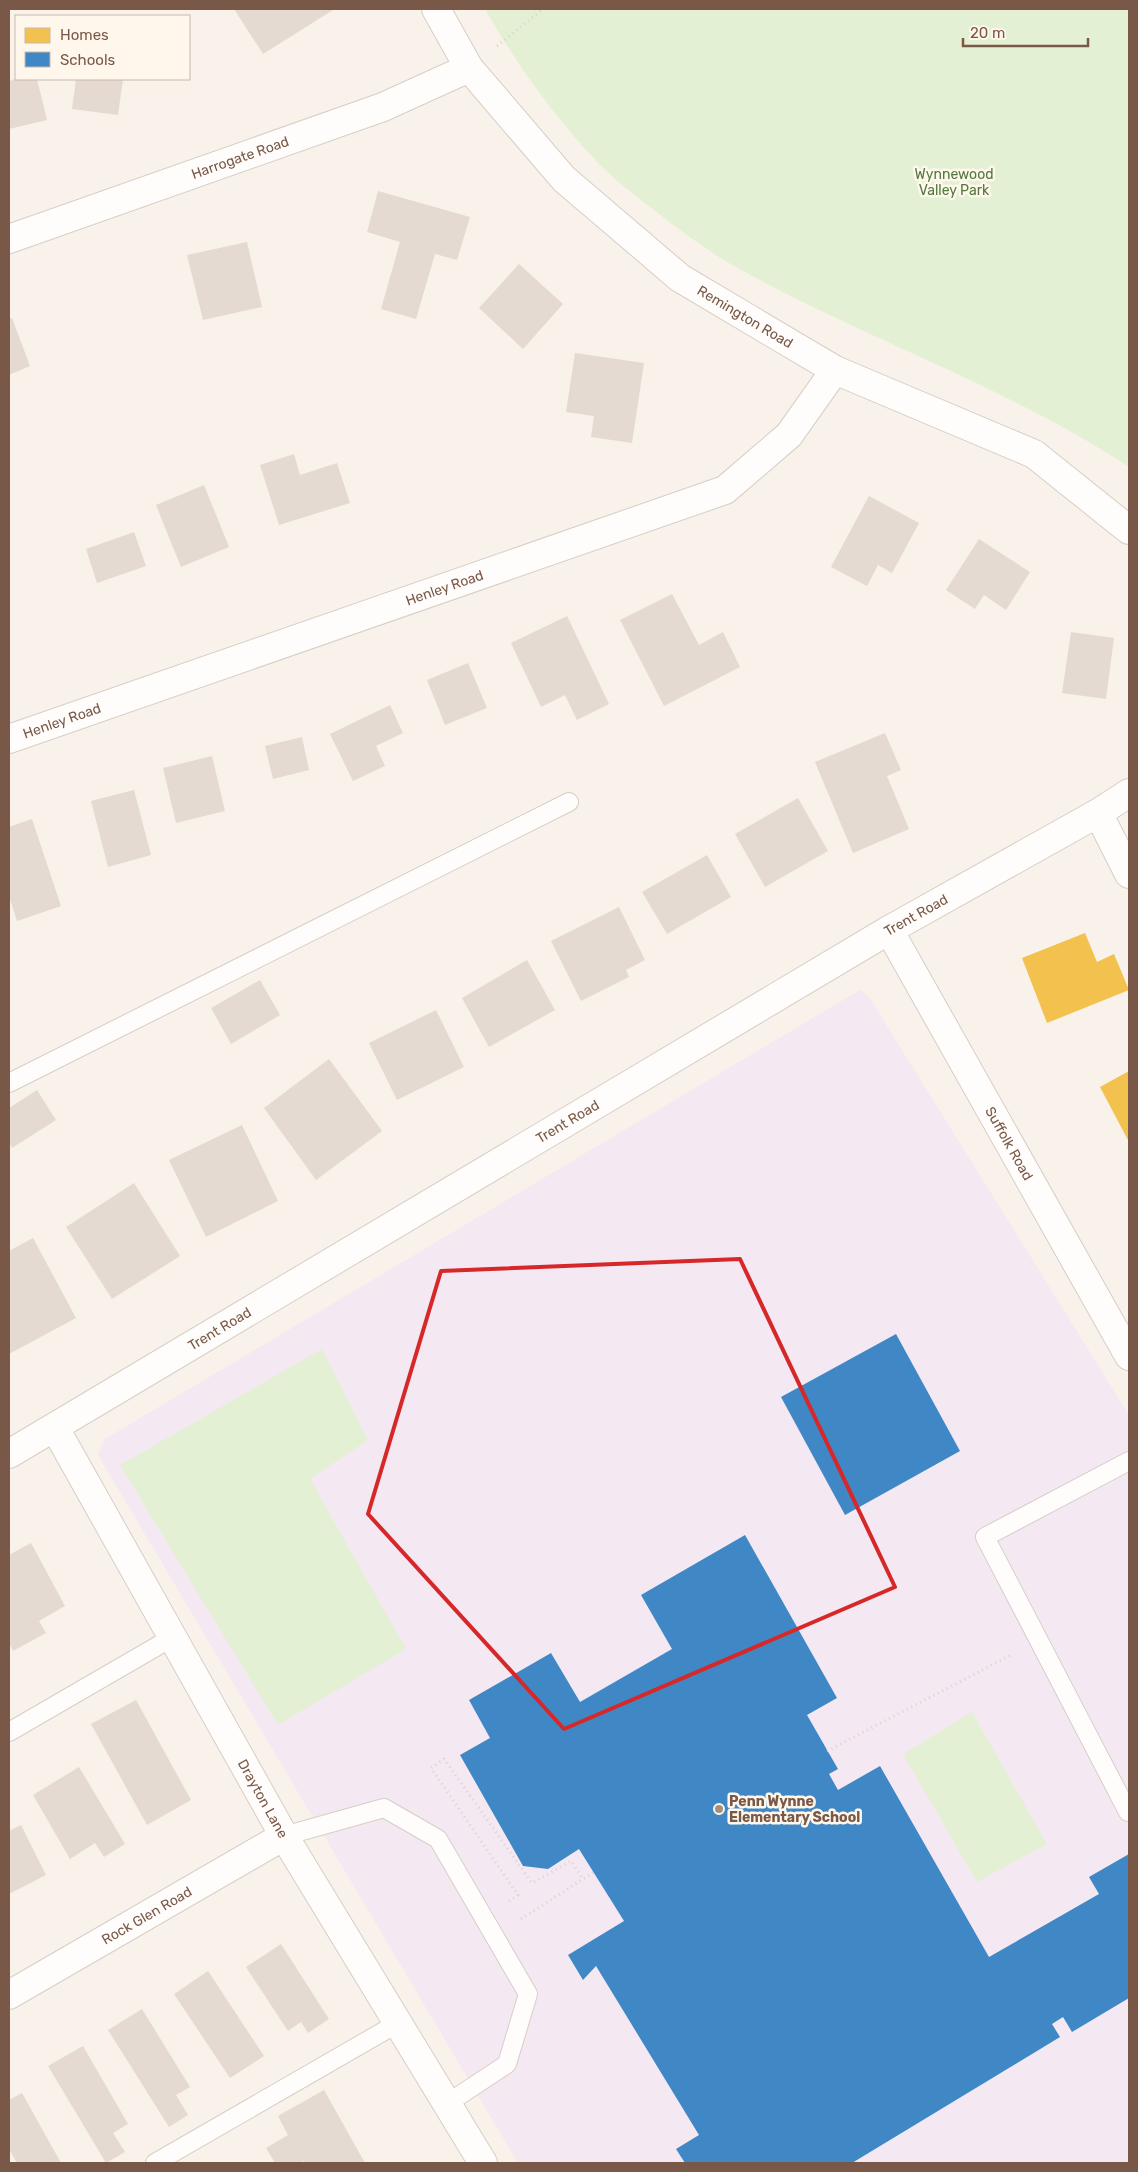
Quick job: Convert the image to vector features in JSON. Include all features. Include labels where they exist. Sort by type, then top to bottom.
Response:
[{"type":"street","name":"Remington Road","points":[[436,9],[469,68],[564,179],[680,278],[835,370],[1034,454],[1129,530]]},
{"type":"street","name":"Harrogate Road","points":[[9,239],[382,107],[469,68]]},
{"type":"street","name":"Henley Road","points":[[9,739],[725,490],[789,435],[835,370]]},
{"type":"street","name":"Trent Road","points":[[9,1454],[888,930],[1098,813],[1129,793]]},
{"type":"street","points":[[1098,813],[1129,874]]},
{"type":"street","name":"Suffolk Road","points":[[888,930],[1129,1356]]},
{"type":"street","name":"Drayton Lane","points":[[55,1428],[284,1836],[483,2163]]},
{"type":"street","name":"Rock Glen Road","points":[[9,1995],[284,1836]]},
{"type":"lane","points":[[9,1083],[569,802]]},
{"type":"lane","points":[[1129,1461],[985,1537],[1129,1811]]},
{"type":"lane","points":[[9,1732],[173,1637]]},
{"type":"lane","points":[[284,1836],[384,1808],[438,1839],[528,1994],[508,2064],[448,2103]]},
{"type":"lane","points":[[155,2163],[398,2023]]},
{"type":"path","points":[[469,68],[543,9]]},
{"type":"path","points":[[827,1751],[1039,1640]]},
{"type":"path","points":[[518,1895],[431,1768],[444,1759],[532,1883],[571,1861],[583,1879]]},
{"type":"path","points":[[514,1924],[594,1872]]},
{"type":"highlighted area","points":[[740,1259],[895,1587],[564,1729],[368,1514],[441,1271]]},
{"type":"shaded area","name":"Penn Wynne Elementary School","points":[[860,990],[869,997],[1129,1415],[1129,2163],[518,2163],[98,1455],[105,1439]]},
{"type":"green space","name":"Wynnewood Valley Park","points":[[485,9],[1129,9],[1129,467],[1083,439],[988,388],[791,296],[734,266],[698,243],[617,181],[583,147],[552,110],[510,50]]},
{"type":"green space","points":[[322,1349],[368,1440],[310,1479],[406,1649],[278,1725],[120,1465]]},
{"type":"green space","points":[[972,1712],[1047,1844],[977,1882],[903,1754]]},
{"type":"building: Homes","points":[[1085,933],[1097,962],[1114,954],[1129,990],[1047,1023],[1022,958]]},
{"type":"building: Homes","points":[[1129,1071],[1129,1142],[1100,1087]]},
{"type":"building: Schools","points":[[896,1334],[960,1451],[845,1515],[781,1397]]},
{"type":"building: Schools","points":[[745,1535],[837,1698],[807,1715],[838,1769],[829,1774],[838,1790],[880,1766],[989,1957],[1099,1894],[1089,1877],[1129,1854],[1129,1998],[1072,2032],[1063,2017],[1052,2024],[1060,2037],[852,2163],[685,2163],[676,2149],[699,2135],[596,1966],[583,1980],[568,1955],[624,1921],[579,1849],[548,1869],[523,1866],[460,1755],[490,1738],[469,1700],[551,1653],[580,1702],[672,1649],[641,1595]]},
{"type":"building: Other","points":[[234,9],[332,9],[333,10],[263,54]]},
{"type":"building: Other","points":[[15,79],[37,80],[47,120],[9,129],[9,81]]},
{"type":"building: Other","points":[[76,80],[123,80],[118,115],[72,109]]},
{"type":"building: Other","points":[[378,191],[470,217],[457,260],[435,254],[416,319],[381,309],[400,242],[367,232]]},
{"type":"building: Other","points":[[247,242],[262,307],[203,320],[187,255]]},
{"type":"building: Other","points":[[519,264],[563,304],[523,349],[479,308]]},
{"type":"building: Other","points":[[12,318],[30,366],[9,375],[9,319]]},
{"type":"building: Other","points":[[575,353],[644,363],[632,443],[591,437],[594,416],[566,412]]},
{"type":"building: Other","points":[[294,454],[300,475],[337,463],[350,503],[279,525],[260,465]]},
{"type":"building: Other","points":[[204,485],[229,547],[181,567],[156,505]]},
{"type":"building: Other","points":[[869,496],[919,523],[892,573],[878,565],[867,586],[831,567]]},
{"type":"building: Other","points":[[134,532],[146,566],[97,583],[86,549]]},
{"type":"building: Other","points":[[979,539],[1030,572],[1006,610],[984,595],[975,609],[946,590]]},
{"type":"building: Other","points":[[672,594],[699,645],[723,632],[740,667],[664,706],[620,620]]},
{"type":"building: Other","points":[[567,616],[609,704],[577,720],[565,695],[541,707],[511,643]]},
{"type":"building: Other","points":[[1071,632],[1114,638],[1106,699],[1062,693]]},
{"type":"building: Other","points":[[468,663],[487,708],[445,725],[427,680]]},
{"type":"building: Other","points":[[390,705],[403,733],[376,746],[385,766],[353,781],[330,734]]},
{"type":"building: Other","points":[[885,733],[901,770],[887,776],[909,829],[853,853],[815,762]]},
{"type":"building: Other","points":[[302,737],[309,770],[273,779],[265,746]]},
{"type":"building: Other","points":[[212,756],[225,811],[176,823],[163,768]]},
{"type":"building: Other","points":[[134,790],[151,855],[108,867],[91,801]]},
{"type":"building: Other","points":[[798,798],[828,851],[765,887],[735,834]]},
{"type":"building: Other","points":[[32,819],[61,906],[17,921],[9,896],[9,827]]},
{"type":"building: Other","points":[[707,855],[731,897],[667,934],[642,892]]},
{"type":"building: Other","points":[[619,907],[645,960],[626,970],[629,977],[581,1001],[551,941]]},
{"type":"building: Other","points":[[527,960],[555,1010],[489,1047],[462,998]]},
{"type":"building: Other","points":[[260,980],[280,1015],[231,1044],[211,1008]]},
{"type":"building: Other","points":[[436,1010],[464,1067],[397,1100],[369,1043]]},
{"type":"building: Other","points":[[329,1059],[382,1131],[316,1180],[264,1108]]},
{"type":"building: Other","points":[[37,1090],[56,1120],[12,1148],[9,1142],[9,1108]]},
{"type":"building: Other","points":[[242,1125],[278,1201],[206,1237],[169,1160]]},
{"type":"building: Other","points":[[134,1183],[180,1256],[112,1299],[66,1227]]},
{"type":"building: Other","points":[[33,1238],[76,1318],[9,1354],[9,1251]]},
{"type":"building: Other","points":[[31,1543],[65,1606],[39,1621],[46,1633],[13,1651],[9,1643],[9,1555]]},
{"type":"building: Other","points":[[136,1700],[191,1800],[147,1825],[91,1724]]},
{"type":"building: Other","points":[[79,1767],[125,1844],[104,1857],[95,1843],[70,1859],[33,1795]]},
{"type":"building: Other","points":[[21,1825],[46,1875],[9,1894],[9,1831]]},
{"type":"building: Other","points":[[281,1944],[329,2019],[308,2033],[301,2022],[288,2031],[246,1967]]},
{"type":"building: Other","points":[[208,1971],[264,2056],[230,2078],[174,1994]]},
{"type":"building: Other","points":[[142,2009],[190,2087],[176,2095],[188,2115],[169,2127],[108,2030]]},
{"type":"building: Other","points":[[83,2046],[128,2124],[113,2133],[125,2152],[106,2163],[48,2066]]},
{"type":"building: Other","points":[[324,2090],[365,2163],[305,2163],[304,2161],[299,2163],[275,2163],[266,2148],[288,2135],[278,2116]]},
{"type":"building: Other","points":[[22,2093],[61,2163],[17,2163],[9,2149],[9,2100]]},
{"type":"place","name":"Penn Wynne Elementary School","points":[[719,1809]]}]
